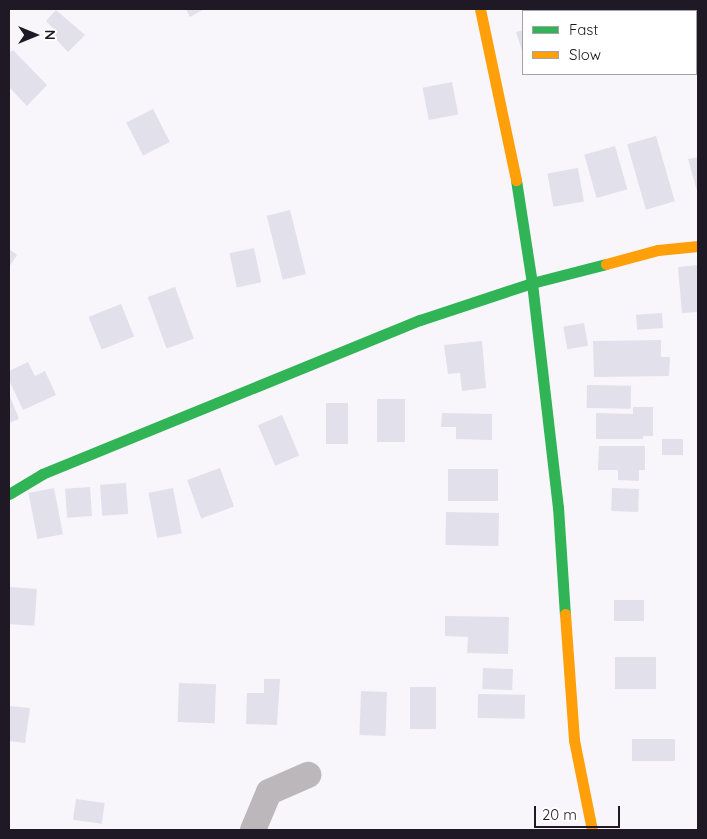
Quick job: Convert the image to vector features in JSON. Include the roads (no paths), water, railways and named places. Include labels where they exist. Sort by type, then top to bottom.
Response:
[{"type":"street","points":[[480,9],[514,164],[532,283],[558,507],[574,740],[592,830]]},
{"type":"street","points":[[9,494],[42,474],[420,320],[532,283],[658,250],[698,246]]},
{"type":"street","points":[[253,830],[269,792],[308,774]]}]
